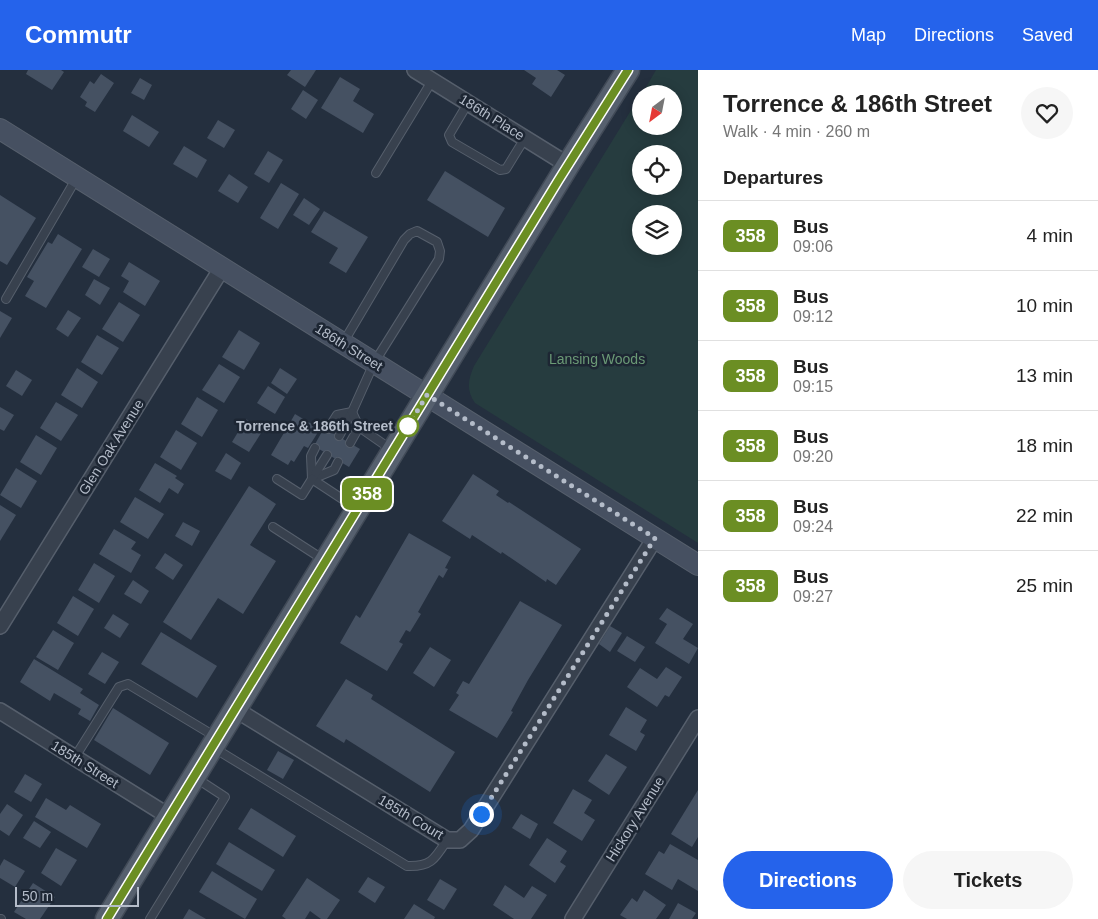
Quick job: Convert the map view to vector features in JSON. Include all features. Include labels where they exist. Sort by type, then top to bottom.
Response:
[{"type":"main road","points":[[107,919],[628,70]]},
{"type":"street","name":"186th Place","points":[[415,70],[568,165]]},
{"type":"street","name":"186th Street","points":[[0,129],[698,565]]},
{"type":"street","name":"Glen Oak Avenue","points":[[0,626],[222,268]]},
{"type":"street","name":"185th Court","points":[[235,709],[447,840],[460,840],[471,830],[655,538]]},
{"type":"street","name":"185th Street","points":[[0,711],[170,817]]},
{"type":"street","name":"Hickory Avenue","points":[[573,919],[692,741],[698,718]]},
{"type":"lane","points":[[376,173],[432,81]]},
{"type":"lane","points":[[468,103],[449,135],[452,142],[500,170],[506,169],[525,138]]},
{"type":"lane","points":[[6,299],[77,177]]},
{"type":"lane","points":[[339,436],[374,363],[439,260],[440,251],[437,242],[417,231],[410,234],[404,240],[343,343]]},
{"type":"lane","points":[[352,412],[359,427],[393,451]]},
{"type":"lane","points":[[328,429],[336,415],[352,412]]},
{"type":"lane","points":[[350,443],[359,427]]},
{"type":"lane","points":[[312,479],[311,456],[315,448]]},
{"type":"lane","points":[[277,479],[302,495],[327,455]]},
{"type":"lane","points":[[312,479],[334,470],[338,462]]},
{"type":"lane","points":[[312,479],[358,509]]},
{"type":"lane","points":[[273,527],[326,561]]},
{"type":"lane","points":[[75,758],[119,687],[128,684],[407,866],[420,866],[436,858],[447,840]]},
{"type":"lane","points":[[150,919],[225,796],[194,777]]},
{"type":"green space","name":"Lansing Woods","points":[[656,70],[698,70],[698,543],[475,403],[469,389],[469,380],[474,366],[632,109],[632,135],[682,135],[682,85],[647,85]]},
{"type":"building","points":[[28,70],[61,70],[64,72],[52,90],[26,74]]},
{"type":"building","points":[[291,70],[316,70],[305,87],[287,75]]},
{"type":"building","points":[[524,70],[557,70],[565,75],[551,97],[532,84],[536,78]]},
{"type":"building","points":[[101,74],[114,83],[95,112],[85,106],[87,102],[80,97],[90,81],[94,84]]},
{"type":"building","points":[[340,77],[360,89],[353,101],[374,114],[363,133],[321,108]]},
{"type":"building","points":[[140,78],[152,85],[144,100],[131,93]]},
{"type":"building","points":[[303,90],[318,100],[306,119],[291,109]]},
{"type":"building","points":[[132,115],[159,132],[149,147],[123,131]]},
{"type":"building","points":[[218,120],[235,130],[224,148],[207,138]]},
{"type":"building","points":[[184,146],[207,160],[197,178],[173,164]]},
{"type":"building","points":[[268,151],[283,160],[269,183],[254,174]]},
{"type":"building","points":[[445,171],[505,208],[488,237],[427,200]]},
{"type":"building","points":[[229,174],[248,187],[238,203],[218,191]]},
{"type":"building","points":[[281,183],[299,194],[278,229],[260,218]]},
{"type":"building","points":[[0,195],[36,218],[7,265],[0,261]]},
{"type":"building","points":[[304,198],[320,209],[309,225],[293,215]]},
{"type":"building","points":[[324,211],[368,237],[346,273],[329,263],[338,248],[311,232]]},
{"type":"building","points":[[58,234],[82,249],[46,308],[25,296],[34,281],[27,277],[48,242],[52,244]]},
{"type":"building","points":[[93,249],[110,259],[99,277],[82,267]]},
{"type":"building","points":[[129,262],[160,281],[145,306],[123,292],[129,281],[121,276]]},
{"type":"building","points":[[94,279],[110,288],[100,305],[85,295]]},
{"type":"building","points":[[119,302],[140,315],[123,342],[102,329]]},
{"type":"building","points":[[68,310],[81,318],[68,337],[56,329]]},
{"type":"building","points":[[0,311],[12,318],[0,338]]},
{"type":"building","points":[[239,330],[260,343],[244,370],[222,357]]},
{"type":"building","points":[[97,335],[119,348],[102,375],[81,362]]},
{"type":"building","points":[[219,364],[240,377],[224,403],[202,390]]},
{"type":"building","points":[[77,368],[98,382],[82,408],[61,395]]},
{"type":"building","points":[[280,368],[297,379],[287,394],[271,383]]},
{"type":"building","points":[[16,370],[32,380],[22,396],[6,386]]},
{"type":"building","points":[[268,386],[285,397],[275,414],[257,403]]},
{"type":"building","points":[[197,397],[218,410],[202,437],[181,424]]},
{"type":"building","points":[[56,402],[78,415],[61,441],[40,428]]},
{"type":"building","points":[[0,407],[14,415],[4,431],[0,429]]},
{"type":"building","points":[[295,414],[320,429],[308,448],[304,446],[294,462],[291,460],[288,465],[271,455]]},
{"type":"building","points":[[246,419],[263,430],[249,452],[232,442]]},
{"type":"building","points":[[324,428],[360,449],[349,467],[314,446]]},
{"type":"building","points":[[176,430],[197,443],[181,470],[160,457]]},
{"type":"building","points":[[36,435],[57,448],[41,475],[20,462]]},
{"type":"building","points":[[226,453],[241,463],[231,480],[215,471]]},
{"type":"building","points":[[155,463],[177,476],[175,478],[184,484],[178,494],[169,488],[160,503],[139,490]]},
{"type":"building","points":[[16,468],[37,481],[21,508],[0,495]]},
{"type":"building","points":[[473,474],[499,491],[496,495],[581,549],[556,585],[547,579],[546,582],[502,552],[501,554],[472,535],[470,539],[442,521]]},
{"type":"building","points":[[249,486],[276,504],[250,545],[276,561],[243,614],[218,598],[191,640],[163,622]]},
{"type":"building","points":[[135,497],[164,514],[148,539],[120,522]]},
{"type":"building","points":[[0,505],[16,515],[0,541]]},
{"type":"building","points":[[183,522],[200,531],[192,546],[175,536]]},
{"type":"building","points":[[114,529],[136,542],[131,549],[141,555],[131,573],[99,554]]},
{"type":"building","points":[[409,533],[451,557],[445,568],[448,569],[443,578],[439,575],[418,612],[421,614],[410,632],[406,630],[399,642],[403,644],[387,671],[340,643],[356,615],[360,618]]},
{"type":"building","points":[[165,553],[183,565],[173,580],[155,568]]},
{"type":"building","points":[[94,563],[115,576],[99,603],[78,590]]},
{"type":"building","points":[[133,580],[149,591],[141,604],[124,594]]},
{"type":"building","points":[[73,596],[94,609],[78,636],[57,623]]},
{"type":"building","points":[[520,601],[562,625],[528,680],[511,711],[513,712],[497,738],[449,710],[459,695],[456,693],[463,681],[469,684]]},
{"type":"building","points":[[667,608],[693,624],[683,639],[698,648],[689,664],[655,643],[667,624],[659,619]]},
{"type":"building","points":[[113,614],[129,624],[120,638],[104,628]]},
{"type":"building","points":[[610,626],[622,633],[610,652],[599,644]]},
{"type":"building","points":[[53,630],[74,643],[58,670],[36,657]]},
{"type":"building","points":[[161,632],[217,666],[197,698],[141,664]]},
{"type":"building","points":[[627,636],[645,647],[635,662],[617,651]]},
{"type":"building","points":[[430,647],[451,660],[434,687],[413,673]]},
{"type":"building","points":[[102,652],[119,662],[105,684],[88,674]]},
{"type":"building","points":[[34,659],[83,689],[80,693],[99,705],[90,721],[78,714],[81,709],[54,693],[50,701],[20,682]]},
{"type":"building","points":[[666,667],[682,677],[669,697],[665,695],[657,707],[627,687],[640,668],[657,679]]},
{"type":"building","points":[[346,679],[373,695],[371,699],[455,752],[430,792],[346,739],[344,743],[316,726]]},
{"type":"building","points":[[626,707],[647,720],[640,732],[645,735],[636,751],[609,735]]},
{"type":"building","points":[[113,708],[169,743],[150,775],[94,740]]},
{"type":"building","points":[[278,751],[294,760],[283,779],[267,770]]},
{"type":"building","points":[[606,754],[627,767],[609,795],[588,781]]},
{"type":"building","points":[[25,774],[42,784],[31,802],[14,792]]},
{"type":"building","points":[[573,789],[592,800],[584,813],[595,820],[582,841],[553,823]]},
{"type":"building","points":[[698,790],[698,837],[692,847],[671,834]]},
{"type":"building","points":[[46,798],[66,810],[70,805],[101,824],[87,848],[35,817]]},
{"type":"building","points":[[7,804],[23,815],[9,836],[0,830],[0,814]]},
{"type":"building","points":[[251,808],[296,836],[283,857],[238,829]]},
{"type":"building","points":[[521,814],[538,824],[530,839],[512,828]]},
{"type":"building","points":[[34,821],[51,832],[40,848],[23,838]]},
{"type":"building","points":[[547,838],[567,851],[560,862],[566,866],[555,883],[529,865]]},
{"type":"building","points":[[229,842],[275,870],[262,891],[216,864]]},
{"type":"building","points":[[670,844],[698,860],[698,891],[678,879],[672,890],[645,874],[659,851],[664,854]]},
{"type":"building","points":[[56,848],[77,860],[61,886],[41,873]]},
{"type":"building","points":[[4,859],[25,871],[15,887],[0,878],[0,866]]},
{"type":"building","points":[[212,871],[257,899],[245,919],[199,892]]},
{"type":"building","points":[[368,877],[385,887],[375,903],[358,892]]},
{"type":"building","points":[[307,878],[340,900],[327,919],[321,919],[310,911],[305,919],[286,919],[282,916]]},
{"type":"building","points":[[440,879],[457,889],[444,910],[427,900]]},
{"type":"building","points":[[33,883],[55,897],[40,919],[26,919],[14,912]]},
{"type":"building","points":[[505,885],[524,898],[532,886],[547,895],[531,919],[514,919],[493,905]]},
{"type":"building","points":[[644,890],[666,905],[656,919],[627,919],[620,915],[632,898],[637,902]]},
{"type":"building","points":[[678,903],[696,913],[692,919],[669,919]]},
{"type":"building","points":[[414,904],[435,917],[434,919],[404,919]]},
{"type":"building","points":[[189,909],[206,919],[183,919]]},
{"type":"bus line","name":"358","points":[[107,919],[558,181],[628,70]]},
{"type":"place","name":"Torrence & 186th Street","points":[[408,426]]},
{"type":"route","points":[[408,426],[427,395],[655,538],[481,814]]}]
